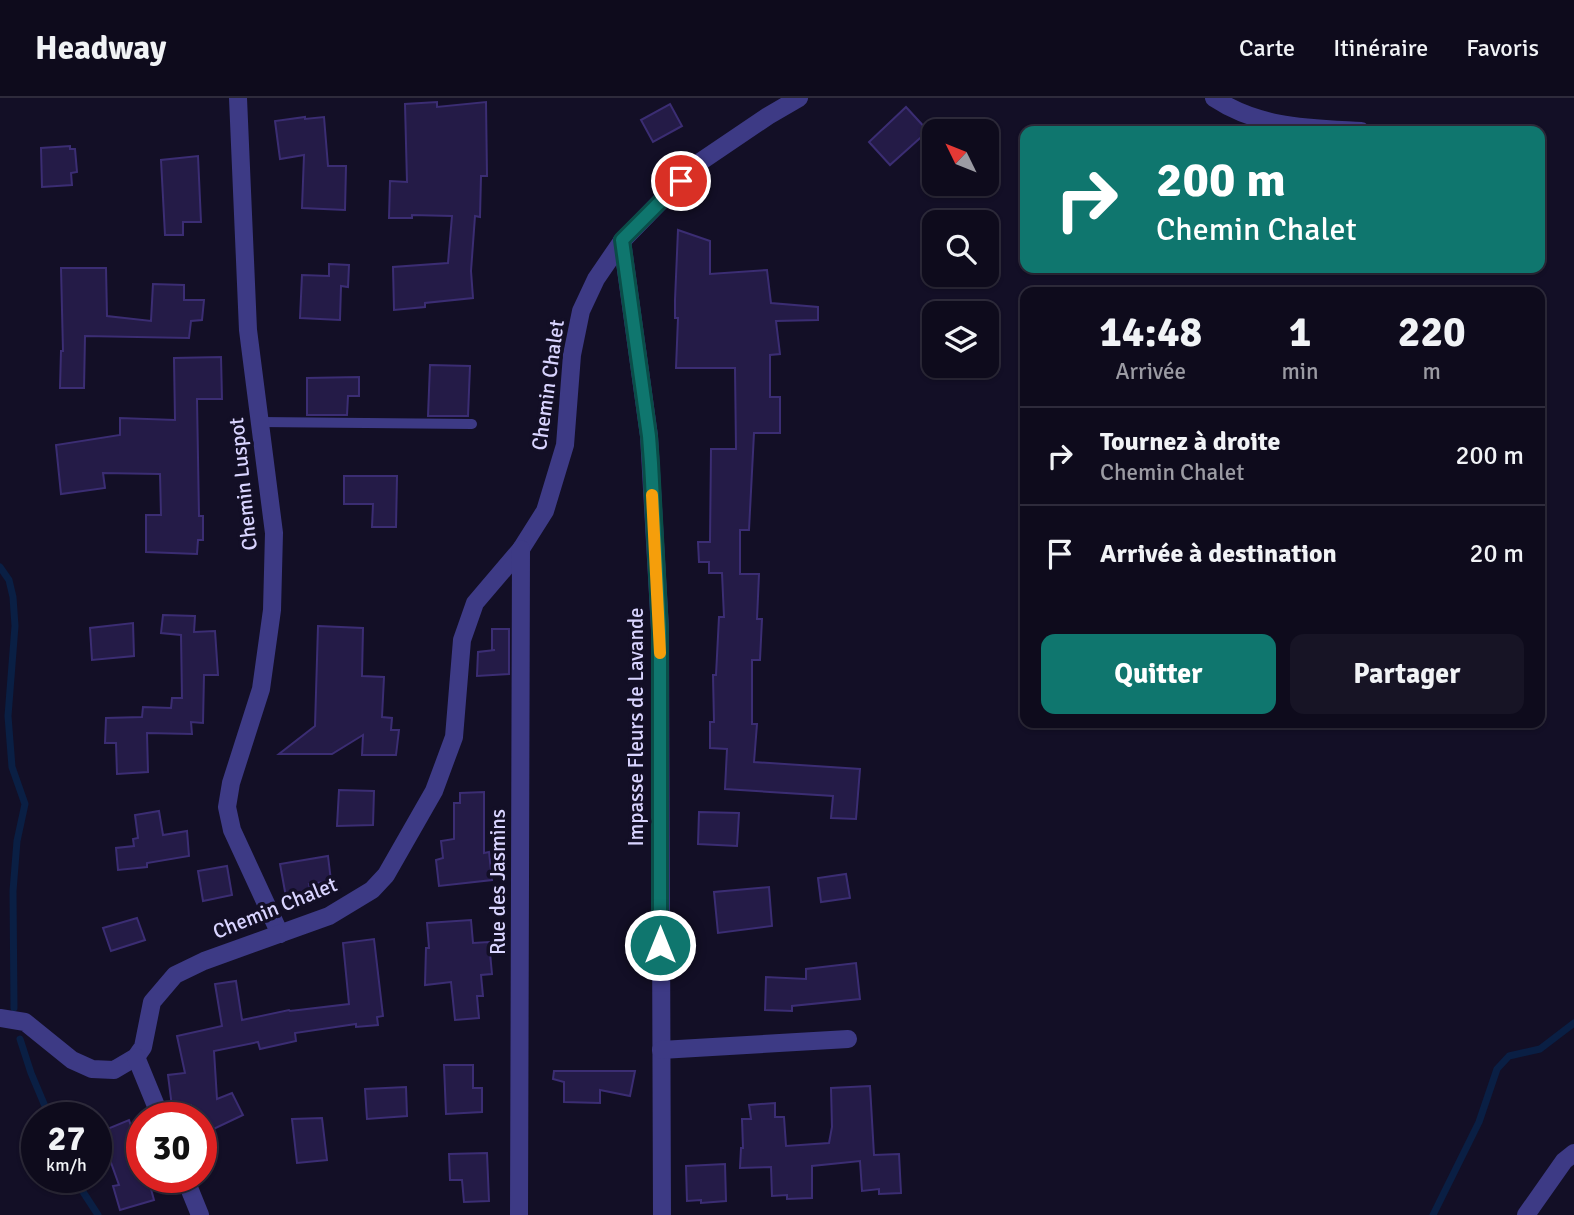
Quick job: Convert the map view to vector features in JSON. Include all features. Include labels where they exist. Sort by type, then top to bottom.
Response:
[{"type":"street","name":"Chemin Luspot","points":[[238,98],[248,330],[274,533],[272,610],[261,689],[231,783],[227,807],[232,830],[280,934]]},
{"type":"street","name":"Chemin Chalet","points":[[136,1057],[143,1047],[152,1002],[175,975],[204,961],[329,916],[372,890],[386,875],[434,791],[454,737],[462,640],[475,603],[521,549],[545,511],[565,445],[572,355],[582,311],[596,279],[622,240],[697,164],[799,98]]},
{"type":"street","points":[[1214,98],[1252,118],[1283,126]]},
{"type":"street","name":"Impasse Fleurs de Lavande","points":[[622,240],[649,436],[660,630],[662,1215]]},
{"type":"street","name":"Rue des Jasmins","points":[[519,1215],[521,549]]},
{"type":"street","points":[[0,1018],[25,1022],[72,1060],[92,1069],[114,1070],[136,1057],[154,1102]]},
{"type":"street","points":[[660,1050],[848,1039]]},
{"type":"street","points":[[1526,1215],[1564,1161],[1574,1153]]},
{"type":"street","points":[[191,1193],[200,1215]]},
{"type":"lane","points":[[260,422],[472,424]]},
{"type":"building","points":[[437,102],[437,107],[486,102],[487,176],[481,176],[480,217],[475,216],[471,271],[473,298],[425,303],[425,307],[394,310],[393,267],[448,263],[452,216],[412,215],[412,218],[389,218],[390,181],[407,182],[405,104]]},
{"type":"building","points":[[670,104],[682,126],[653,142],[641,120]]},
{"type":"building","points":[[906,107],[922,124],[922,136],[890,165],[869,142]]},
{"type":"building","points":[[324,117],[328,166],[346,166],[345,210],[302,208],[304,155],[280,159],[275,121]]},
{"type":"building","points":[[70,146],[70,149],[75,149],[77,172],[71,173],[72,185],[42,187],[41,148]]},
{"type":"building","points":[[198,156],[201,222],[183,222],[183,235],[165,235],[161,160]]},
{"type":"building","points":[[678,230],[710,241],[710,274],[767,270],[771,303],[818,307],[818,320],[776,321],[780,354],[770,355],[770,397],[780,397],[780,433],[754,433],[749,530],[740,530],[740,574],[759,574],[757,619],[762,619],[760,660],[752,660],[752,724],[757,724],[754,762],[860,769],[856,819],[831,818],[833,796],[725,789],[727,749],[710,748],[710,722],[714,722],[713,675],[716,675],[719,617],[724,617],[722,573],[709,573],[709,562],[699,562],[698,542],[710,542],[711,449],[736,449],[735,368],[676,368]]},
{"type":"building","points":[[329,264],[349,265],[348,287],[341,286],[340,320],[300,318],[302,275],[329,276]]},
{"type":"building","points":[[61,268],[106,268],[107,316],[151,321],[153,284],[184,285],[184,300],[204,300],[202,320],[191,321],[189,338],[85,336],[84,388],[60,388],[63,351]]},
{"type":"building","points":[[221,357],[222,399],[197,399],[199,516],[203,516],[203,540],[198,540],[197,554],[146,552],[146,515],[161,515],[160,474],[103,473],[105,488],[61,494],[56,445],[120,435],[120,418],[175,420],[174,358]]},
{"type":"building","points":[[430,365],[470,366],[468,416],[428,416]]},
{"type":"building","points":[[359,377],[359,396],[348,396],[347,415],[307,415],[307,378]]},
{"type":"building","points":[[344,476],[397,476],[396,527],[372,527],[373,504],[344,504]]},
{"type":"building","points":[[163,615],[195,616],[194,632],[215,631],[218,675],[204,675],[203,723],[191,722],[192,734],[147,733],[148,772],[117,774],[116,743],[105,743],[106,718],[142,717],[143,707],[171,708],[172,698],[182,698],[181,635],[161,633]]},
{"type":"building","points":[[133,623],[134,656],[92,660],[90,628]]},
{"type":"building","points":[[318,626],[363,628],[362,676],[384,677],[382,717],[392,718],[391,730],[399,730],[396,755],[362,755],[363,735],[332,754],[279,754],[315,726]]},
{"type":"building","points":[[492,629],[509,629],[509,674],[477,676],[478,652],[495,650],[492,650]]},
{"type":"building","points":[[339,790],[374,791],[373,825],[337,826]]},
{"type":"building","points":[[484,792],[484,853],[489,852],[492,880],[439,886],[436,860],[443,858],[441,841],[454,839],[454,803],[460,803],[460,793]]},
{"type":"building","points":[[159,811],[163,835],[187,831],[189,856],[147,863],[147,867],[118,870],[116,848],[134,846],[133,839],[138,838],[135,815]]},
{"type":"building","points":[[699,812],[739,813],[737,846],[698,844]]},
{"type":"building","points":[[328,856],[331,881],[309,884],[311,893],[286,897],[280,864]]},
{"type":"building","points":[[227,866],[232,895],[203,901],[198,871]]},
{"type":"building","points":[[846,874],[850,898],[821,902],[818,878]]},
{"type":"building","points":[[769,887],[772,926],[718,933],[714,892]]},
{"type":"building","points":[[137,918],[145,940],[111,951],[103,928]]},
{"type":"building","points":[[471,920],[473,943],[489,942],[492,974],[481,975],[483,996],[477,996],[479,1018],[455,1020],[451,982],[425,985],[426,948],[429,948],[427,923]]},
{"type":"building","points":[[374,939],[383,1016],[377,1017],[378,1025],[356,1027],[356,1024],[295,1033],[296,1041],[260,1049],[258,1042],[214,1051],[217,1099],[232,1093],[243,1115],[217,1127],[217,1102],[171,1102],[168,1075],[185,1073],[177,1036],[222,1026],[215,984],[236,981],[242,1020],[289,1010],[349,1004],[343,943]]},
{"type":"building","points":[[856,963],[860,999],[792,1006],[792,1011],[765,1010],[766,977],[806,979],[806,969]]},
{"type":"building","points":[[444,1065],[473,1065],[473,1088],[482,1088],[482,1112],[446,1114]]},
{"type":"building","points":[[554,1071],[635,1071],[630,1096],[600,1090],[600,1103],[564,1102],[564,1082],[553,1079]]},
{"type":"building","points":[[870,1086],[874,1155],[899,1154],[901,1193],[879,1194],[879,1189],[862,1191],[860,1161],[812,1166],[812,1198],[787,1199],[787,1195],[772,1196],[771,1167],[740,1168],[743,1148],[742,1119],[751,1119],[749,1105],[775,1103],[775,1117],[784,1117],[786,1146],[829,1143],[832,1127],[831,1088]]},
{"type":"building","points":[[406,1087],[407,1116],[367,1119],[365,1089]]},
{"type":"building","points":[[322,1118],[327,1160],[297,1163],[292,1119]]},
{"type":"building","points":[[126,1121],[126,1193],[152,1193],[154,1200],[120,1210],[113,1186],[119,1185],[112,1165],[112,1127]]},
{"type":"building","points":[[487,1153],[489,1201],[464,1202],[462,1180],[450,1180],[449,1154]]},
{"type":"building","points":[[725,1164],[726,1201],[687,1201],[686,1166]]},
{"type":"waterway","points":[[0,567],[9,580],[13,597],[15,626],[8,716],[12,767],[25,804],[17,841],[13,891],[14,1008]]},
{"type":"waterway","points":[[1433,1215],[1479,1122],[1497,1069],[1509,1056],[1540,1049],[1574,1023]]},
{"type":"waterway","points":[[20,1039],[43,1102]]},
{"type":"waterway","points":[[84,1193],[98,1215]]},
{"type":"slow traffic","points":[[652,495],[660,653]]},
{"type":"route","points":[[660,945],[660,630],[651,463],[622,240],[681,181]]}]
